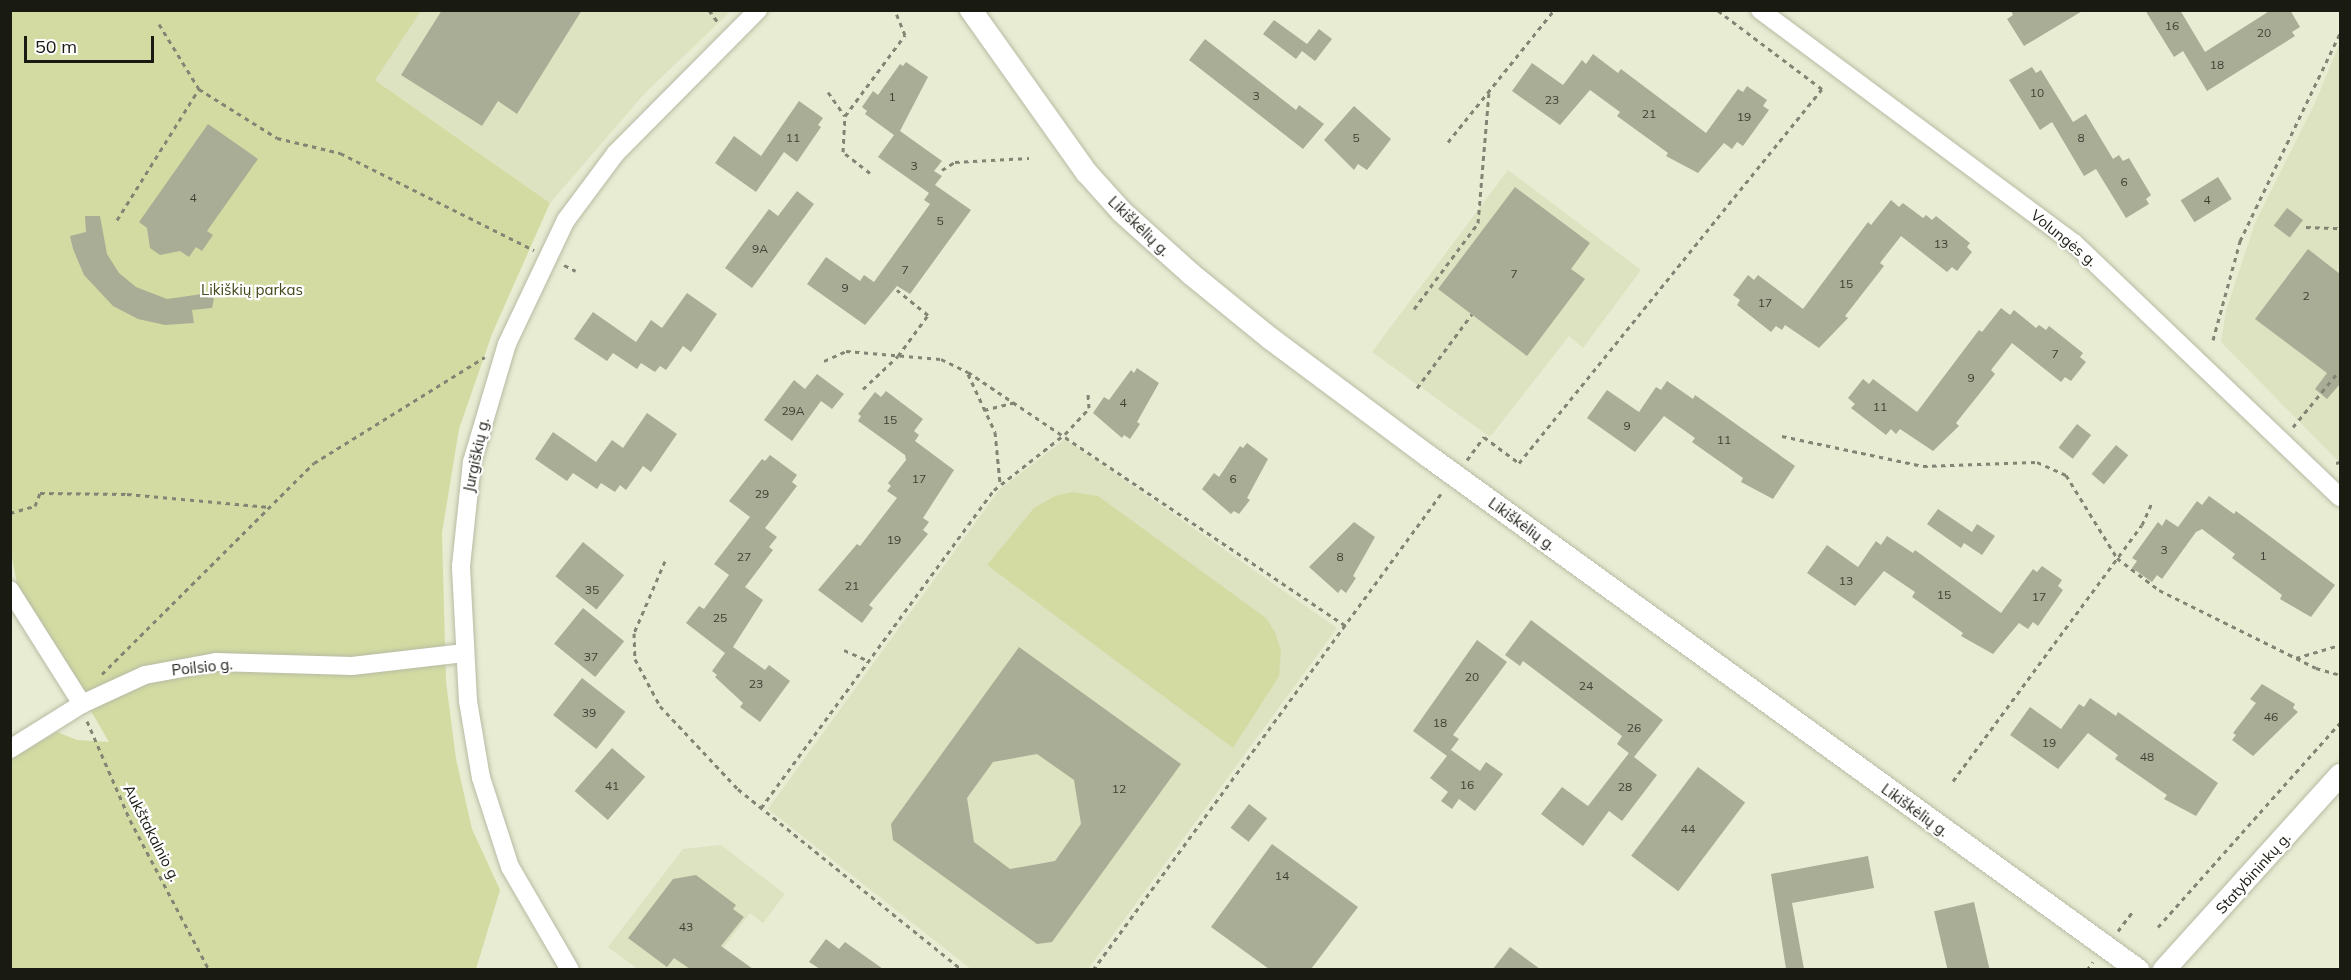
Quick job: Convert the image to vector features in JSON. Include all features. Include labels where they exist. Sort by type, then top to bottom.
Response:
[{"type":"street","name":"Jurgiškių g.","points":[[570,969],[510,867],[492,822],[468,701],[461,566],[465,509],[485,412],[507,344],[546,256],[566,220],[616,153],[758,10]]},
{"type":"street","name":"Likiškėlių g.","points":[[971,10],[1059,137],[1122,212],[1271,339],[1455,475],[2138,969]]},
{"type":"street","name":"Volungės g.","points":[[1760,10],[2074,243],[2340,497]]},
{"type":"street","points":[[10,590],[82,704]]},
{"type":"street","name":"Poilsio g.","points":[[10,749],[82,704],[145,675],[216,662],[352,666],[464,653]]},
{"type":"street","name":"Statybininkų g.","points":[[2164,969],[2340,775]]},
{"type":"path","points":[[870,173],[843,152],[845,116],[905,35],[895,10]]},
{"type":"path","points":[[1448,142],[1554,10]]},
{"type":"path","points":[[1093,969],[1484,437],[1519,463],[1822,89],[1718,10]]},
{"type":"path","points":[[159,24],[199,89],[277,138],[340,153],[576,271]]},
{"type":"path","points":[[2213,340],[2240,242],[2340,33]]},
{"type":"path","points":[[117,220],[199,89]]},
{"type":"path","points":[[1414,309],[1478,222],[1489,91]]},
{"type":"path","points":[[828,92],[845,116]]},
{"type":"path","points":[[942,170],[954,162],[1029,158]]},
{"type":"path","points":[[2306,227],[2340,228]]},
{"type":"path","points":[[863,389],[898,356],[928,315],[897,290]]},
{"type":"path","points":[[1417,388],[1472,314]]},
{"type":"path","points":[[82,704],[95,682],[314,463],[507,344]]},
{"type":"path","points":[[824,361],[846,351],[941,359],[968,372],[1347,626]]},
{"type":"path","points":[[2281,440],[2339,371]]},
{"type":"path","points":[[968,372],[994,432],[1000,483]]},
{"type":"path","points":[[761,808],[1000,483],[1065,435],[1089,408],[1088,394]]},
{"type":"path","points":[[984,410],[1015,402]]},
{"type":"path","points":[[1782,436],[1923,466],[2037,462],[2066,475],[2117,558],[2159,590],[2296,658],[2340,675]]},
{"type":"path","points":[[2336,463],[2340,462]]},
{"type":"path","points":[[10,513],[35,506],[40,493],[127,494],[269,507]]},
{"type":"path","points":[[1953,781],[2117,558],[2152,503]]},
{"type":"path","points":[[664,561],[634,633],[635,659],[660,706],[705,758],[761,808],[962,969]]},
{"type":"path","points":[[2296,658],[2340,645]]},
{"type":"path","points":[[844,650],[868,661]]},
{"type":"path","name":"Aukštakalnio g.","points":[[82,704],[93,741],[130,820],[209,969]]},
{"type":"path","points":[[2158,927],[2340,723]]},
{"type":"shaded area","points":[[421,11],[731,11],[645,93],[550,203],[374,79]]},
{"type":"shaded area","points":[[2340,42],[2340,463],[2221,342],[2226,311],[2255,223],[2315,103]]},
{"type":"shaded area","points":[[1508,170],[1641,270],[1583,348],[1569,336],[1490,437],[1372,352]]},
{"type":"shaded area","points":[[1065,439],[1337,628],[1088,969],[971,969],[768,809],[999,490]]},
{"type":"shaded area","points":[[721,845],[785,894],[763,923],[750,913],[707,969],[638,969],[608,947],[683,849]]},
{"type":"green space","name":"Likiškių parkas","points":[[11,11],[421,11],[375,80],[550,203],[492,334],[459,429],[442,533],[446,682],[456,759],[472,829],[500,890],[476,969],[11,969],[11,759],[57,732],[77,740],[109,742],[17,584],[11,553]]},
{"type":"green space","points":[[1072,492],[1098,496],[1266,618],[1275,632],[1281,651],[1279,676],[1233,748],[987,565],[1034,508],[1055,496]]},
{"type":"building","points":[[442,10],[582,10],[517,114],[498,101],[482,126],[401,75]]},
{"type":"building","points":[[2011,10],[2084,10],[2024,46],[2007,19],[2013,15]]},
{"type":"building","points":[[2145,10],[2180,10],[2205,52],[2271,10],[2290,10],[2300,27],[2292,32],[2295,36],[2207,91],[2183,51],[2174,57]]},
{"type":"building","points":[[1274,20],[1307,44],[1319,29],[1332,39],[1315,61],[1302,51],[1296,59],[1263,34]]},
{"type":"building","points":[[1205,39],[1296,110],[1299,105],[1324,124],[1303,149],[1189,60]]},
{"type":"building","points":[[1593,54],[1618,73],[1621,69],[1706,133],[1738,89],[1743,92],[1747,86],[1767,100],[1763,106],[1769,110],[1743,146],[1737,142],[1732,149],[1724,143],[1698,173],[1666,156],[1668,153],[1617,116],[1620,112],[1590,90],[1560,125],[1512,91],[1532,63],[1563,85],[1582,60],[1586,64]]},
{"type":"building","points":[[906,62],[928,77],[900,131],[942,161],[934,171],[942,176],[935,185],[971,210],[910,294],[897,286],[865,325],[807,284],[826,257],[860,281],[864,275],[874,282],[930,204],[924,200],[929,193],[878,157],[894,135],[865,114],[867,111],[862,107],[873,91],[878,95],[900,64],[903,66]]},
{"type":"building","points":[[2032,67],[2036,73],[2041,70],[2073,122],[2086,114],[2113,159],[2119,155],[2123,161],[2129,158],[2151,195],[2146,199],[2149,204],[2126,218],[2096,169],[2084,176],[2052,122],[2040,130],[2009,80]]},
{"type":"building","points":[[799,101],[823,118],[818,125],[821,127],[797,162],[784,152],[756,192],[715,163],[734,136],[761,156]]},
{"type":"building","points":[[1354,106],[1391,139],[1367,170],[1358,164],[1354,170],[1324,140]]},
{"type":"building","points":[[208,124],[258,159],[207,231],[213,235],[202,251],[196,247],[189,257],[180,251],[160,255],[150,248],[147,228],[139,222]]},
{"type":"building","points":[[2218,177],[2232,199],[2194,222],[2181,200]]},
{"type":"building","points":[[1515,187],[1590,243],[1571,269],[1585,279],[1527,356],[1438,289]]},
{"type":"building","points":[[797,191],[814,204],[752,288],[725,268],[769,209],[778,216]]},
{"type":"building","points":[[1891,200],[1899,207],[1903,203],[1923,218],[1926,215],[1932,220],[1936,216],[1970,243],[1967,247],[1972,252],[1957,271],[1952,267],[1947,272],[1901,236],[1880,263],[1884,266],[1845,316],[1848,318],[1819,348],[1785,325],[1782,330],[1776,326],[1771,332],[1737,305],[1740,300],[1733,295],[1748,275],[1754,280],[1758,275],[1803,309],[1868,222],[1871,225]]},
{"type":"building","points":[[2287,208],[2303,220],[2290,238],[2274,226]]},
{"type":"building","points":[[85,216],[100,216],[107,254],[119,273],[136,287],[167,299],[209,293],[214,299],[212,308],[192,310],[194,323],[165,325],[138,319],[113,306],[84,275],[73,249],[70,236],[86,232]]},
{"type":"building","points":[[2308,249],[2340,274],[2340,384],[2327,399],[2315,389],[2327,373],[2255,319]]},
{"type":"building","points":[[687,293],[717,314],[691,352],[683,346],[666,370],[660,366],[655,372],[641,363],[637,369],[613,353],[607,361],[574,339],[593,312],[636,342],[651,320],[662,328]]},
{"type":"building","points":[[2001,308],[2010,315],[2014,310],[2036,328],[2039,325],[2046,330],[2049,326],[2083,353],[2080,357],[2086,362],[2071,381],[2065,377],[2061,382],[2012,343],[1991,370],[1995,374],[1956,423],[1959,426],[1933,451],[1900,429],[1896,434],[1891,429],[1886,435],[1851,408],[1855,404],[1848,398],[1863,379],[1869,384],[1873,379],[1917,412],[1979,330],[1982,332]]},
{"type":"building","points":[[1137,368],[1159,383],[1137,422],[1140,424],[1130,439],[1124,435],[1122,438],[1093,413],[1104,397],[1109,400],[1131,370],[1134,373]]},
{"type":"building","points":[[817,374],[844,394],[832,409],[821,401],[792,441],[764,420],[794,380],[805,389]]},
{"type":"building","points":[[1667,381],[1693,399],[1695,395],[1795,466],[1773,499],[1741,482],[1743,478],[1692,442],[1695,438],[1664,416],[1635,452],[1587,418],[1607,390],[1639,412],[1656,387],[1661,390]]},
{"type":"building","points":[[886,391],[923,419],[914,431],[919,435],[915,441],[954,470],[923,518],[929,522],[923,530],[928,534],[869,605],[873,608],[862,623],[818,590],[857,544],[860,546],[897,498],[887,491],[891,486],[888,483],[906,460],[905,455],[858,421],[861,416],[858,414],[875,392],[881,397]]},
{"type":"building","points":[[647,413],[677,434],[651,472],[643,466],[626,490],[620,485],[615,492],[601,483],[597,489],[573,473],[567,481],[535,459],[553,432],[596,462],[612,440],[623,448]]},
{"type":"building","points":[[2077,424],[2091,435],[2073,459],[2059,448]]},
{"type":"building","points":[[1247,443],[1268,459],[1247,498],[1250,500],[1239,514],[1234,511],[1231,514],[1202,489],[1214,473],[1219,477],[1240,446],[1243,448]]},
{"type":"building","points":[[2116,445],[2128,455],[2104,484],[2092,474]]},
{"type":"building","points":[[770,455],[797,475],[792,482],[797,486],[765,528],[777,537],[769,547],[773,550],[745,587],[763,600],[733,647],[765,670],[769,665],[790,681],[760,722],[740,707],[743,703],[715,677],[717,675],[712,671],[725,653],[686,623],[699,606],[704,609],[729,575],[714,564],[750,517],[729,501],[762,459],[765,461]]},
{"type":"building","points":[[2209,496],[2234,514],[2236,511],[2335,585],[2311,617],[2280,599],[2282,595],[2232,558],[2235,554],[2202,529],[2196,532],[2162,579],[2157,575],[2152,582],[2132,568],[2137,561],[2132,558],[2158,522],[2162,526],[2166,519],[2178,527],[2197,501],[2202,505]]},
{"type":"building","points":[[1938,509],[1972,532],[1977,524],[1995,536],[1982,555],[1964,543],[1961,548],[1927,524]]},
{"type":"building","points":[[1354,522],[1375,537],[1353,576],[1356,578],[1346,593],[1341,589],[1338,593],[1309,567]]},
{"type":"building","points":[[1887,536],[1913,553],[1915,550],[2001,613],[2033,569],[2037,572],[2042,566],[2062,580],[2058,586],[2063,590],[2038,626],[2033,622],[2028,629],[2019,623],[1993,654],[1961,636],[1963,633],[1912,597],[1915,592],[1884,571],[1855,606],[1807,573],[1827,545],[1858,567],[1876,541],[1881,545]]},
{"type":"building","points":[[583,542],[624,575],[596,610],[555,576]]},
{"type":"building","points":[[583,608],[624,641],[595,677],[554,644]]},
{"type":"building","points":[[1531,620],[1663,720],[1634,757],[1617,744],[1622,736],[1523,661],[1520,666],[1505,655]]},
{"type":"building","points":[[1477,640],[1507,662],[1453,735],[1459,739],[1447,755],[1451,750],[1480,771],[1486,762],[1503,774],[1475,811],[1459,799],[1452,809],[1441,801],[1448,792],[1430,778],[1447,756],[1413,731]]},
{"type":"building","points":[[1019,647],[1181,764],[1052,942],[1037,944],[893,840],[891,824]],"holes":[[[1037,754],[1074,780],[1081,824],[1055,861],[1010,869],[974,842],[967,798],[993,762]]]},
{"type":"building","points":[[582,678],[625,712],[596,749],[553,715]]},
{"type":"building","points":[[2262,684],[2295,704],[2293,708],[2298,712],[2253,756],[2232,740],[2236,735],[2233,733],[2256,703],[2250,699]]},
{"type":"building","points":[[2090,698],[2116,716],[2118,712],[2218,783],[2196,816],[2164,799],[2167,795],[2115,759],[2118,755],[2088,733],[2058,769],[2010,735],[2030,707],[2061,729],[2079,704],[2084,707]]},
{"type":"building","points":[[612,748],[645,777],[608,820],[575,791]]},
{"type":"building","points":[[1629,753],[1657,775],[1622,821],[1609,811],[1583,846],[1541,814],[1562,787],[1588,806]]},
{"type":"building","points":[[1698,767],[1745,803],[1678,891],[1631,856]]},
{"type":"building","points":[[1249,804],[1267,818],[1249,842],[1231,828]]},
{"type":"building","points":[[1272,844],[1358,907],[1311,969],[1269,969],[1211,927]]},
{"type":"building","points":[[1868,856],[1874,888],[1792,903],[1804,969],[1786,969],[1771,874]]},
{"type":"building","points":[[696,875],[736,905],[733,909],[744,917],[721,946],[753,969],[690,969],[674,958],[667,967],[628,938],[673,879]]},
{"type":"building","points":[[1974,902],[1990,969],[1948,970],[1934,911]]},
{"type":"building","points":[[826,939],[839,949],[845,942],[883,969],[820,969],[809,962]]},
{"type":"building","points":[[1510,947],[1540,969],[1493,969]]}]
